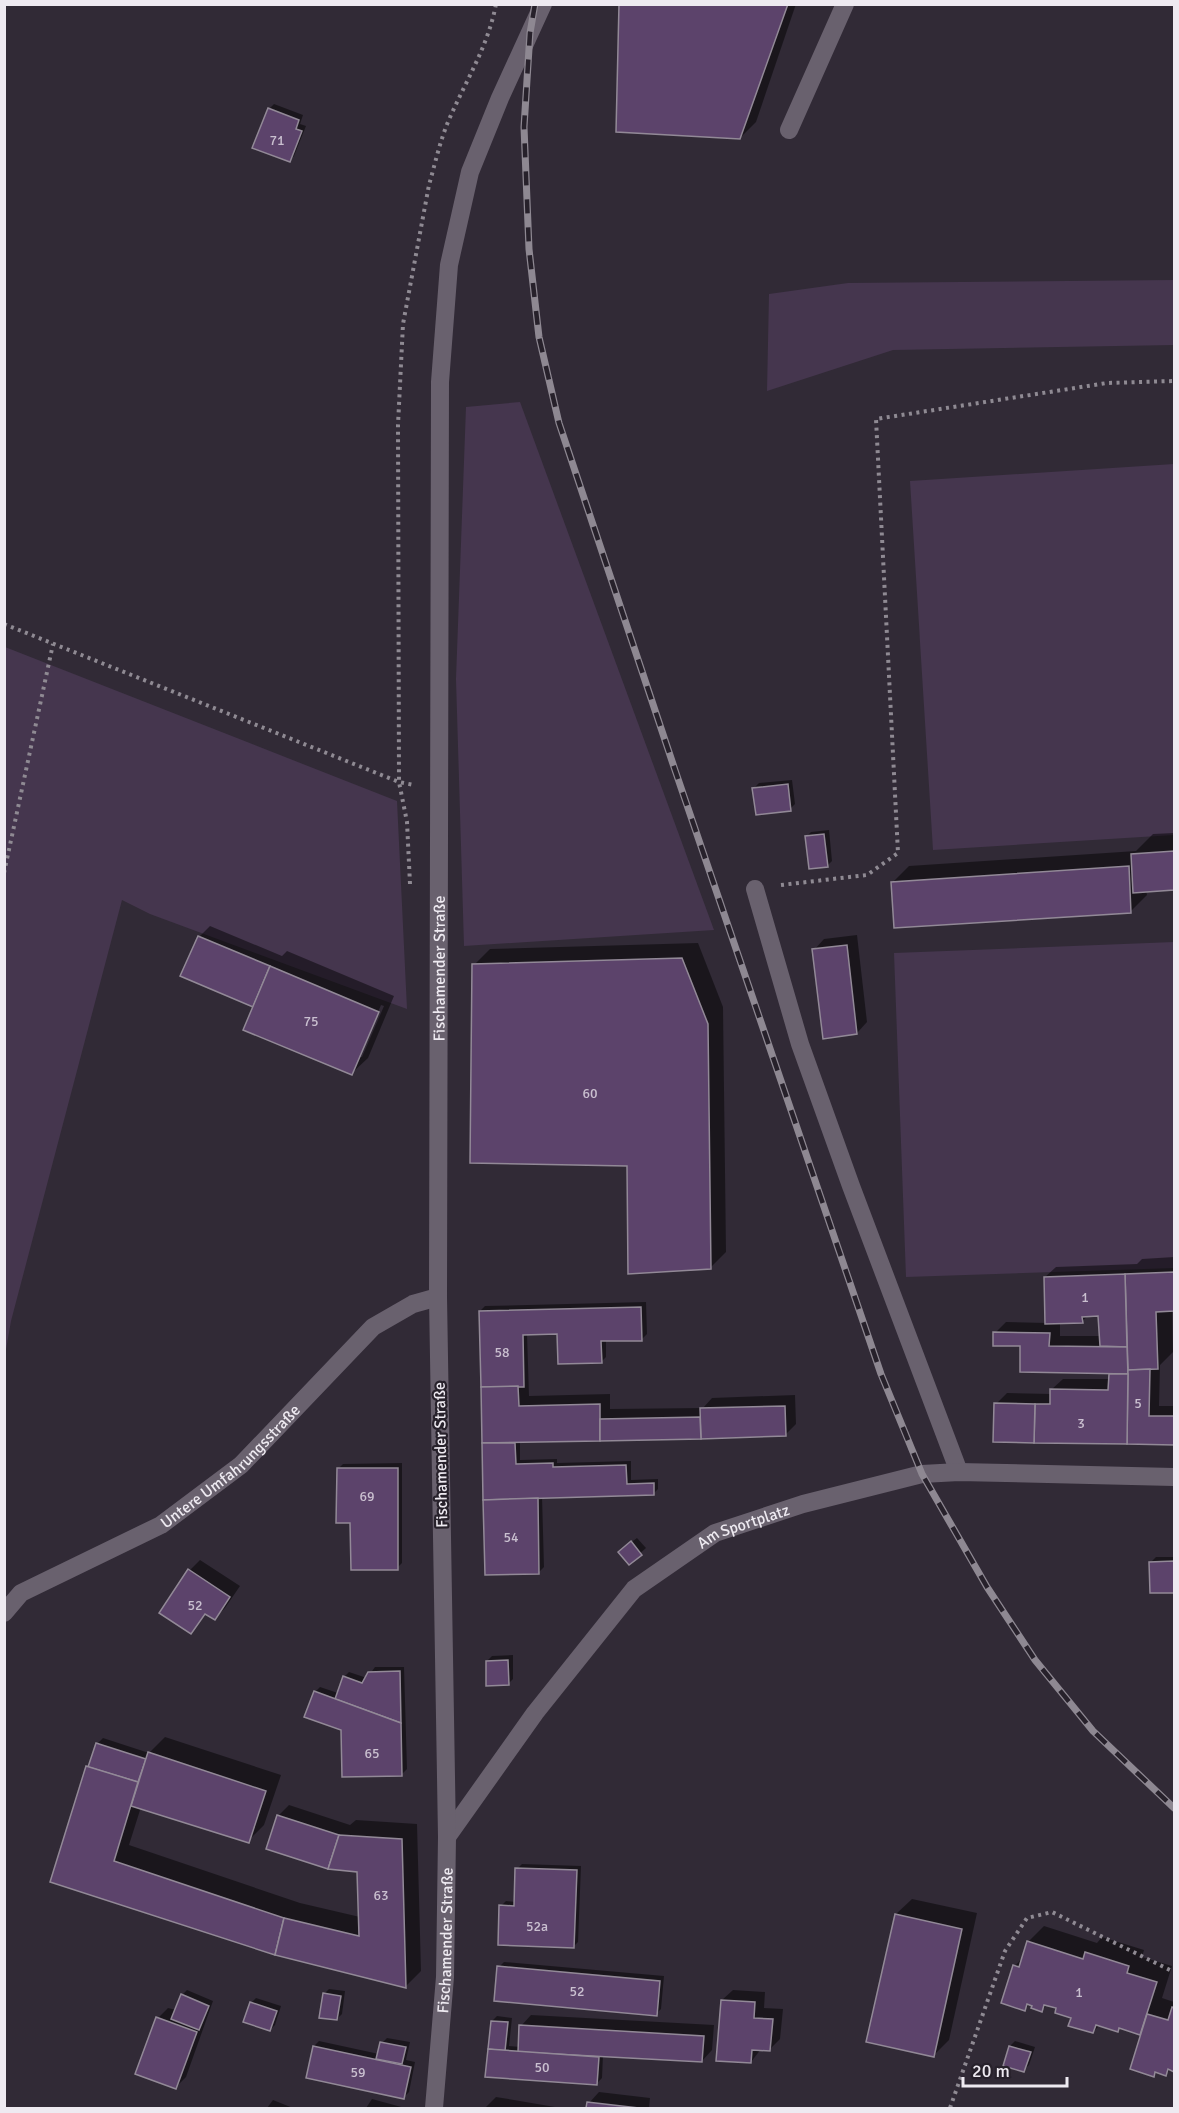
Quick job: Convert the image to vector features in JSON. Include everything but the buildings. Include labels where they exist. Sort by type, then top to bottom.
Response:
[{"type":"main road","name":"Fischamender Straße","points":[[434,2109],[445,1977],[447,1837],[438,1297],[440,382],[449,265],[470,172],[500,98],[543,4]]},
{"type":"main road","points":[[789,130],[845,4]]},
{"type":"main road","points":[[754,889],[800,1044],[850,1186],[959,1472]]},
{"type":"main road","name":"Untere Umfahrungsstraße","points":[[4,1613],[21,1593],[161,1526],[241,1465],[373,1327],[412,1304],[438,1297]]},
{"type":"main road","name":"Am Sportplatz","points":[[447,1837],[535,1713],[634,1589],[716,1533],[803,1504],[922,1474],[959,1472],[1174,1477]]},
{"type":"path","points":[[754,889],[867,875],[898,853],[876,419],[1107,383],[1174,381]]},
{"type":"path","points":[[4,624],[399,782]]},
{"type":"path","points":[[4,873],[53,644]]},
{"type":"path","points":[[950,2109],[1005,1951],[1027,1918],[1052,1912],[1174,1972]]},
{"type":"shaded area","points":[[1174,280],[1174,345],[893,350],[767,391],[769,294],[848,283]]},
{"type":"shaded area","points":[[520,402],[714,930],[464,946],[456,679],[466,407]]},
{"type":"shaded area","points":[[1174,464],[1174,835],[933,850],[910,481]]},
{"type":"shaded area","points":[[5,647],[397,801],[407,1009],[150,914],[122,900],[11,1321],[5,1355]]},
{"type":"shaded area","points":[[1174,942],[1174,1268],[906,1277],[894,953]]},
{"type":"railway","points":[[535,4],[530,33],[524,127],[529,249],[539,337],[559,423],[881,1374],[922,1474],[987,1587],[1035,1660],[1093,1731],[1174,1808]]}]
